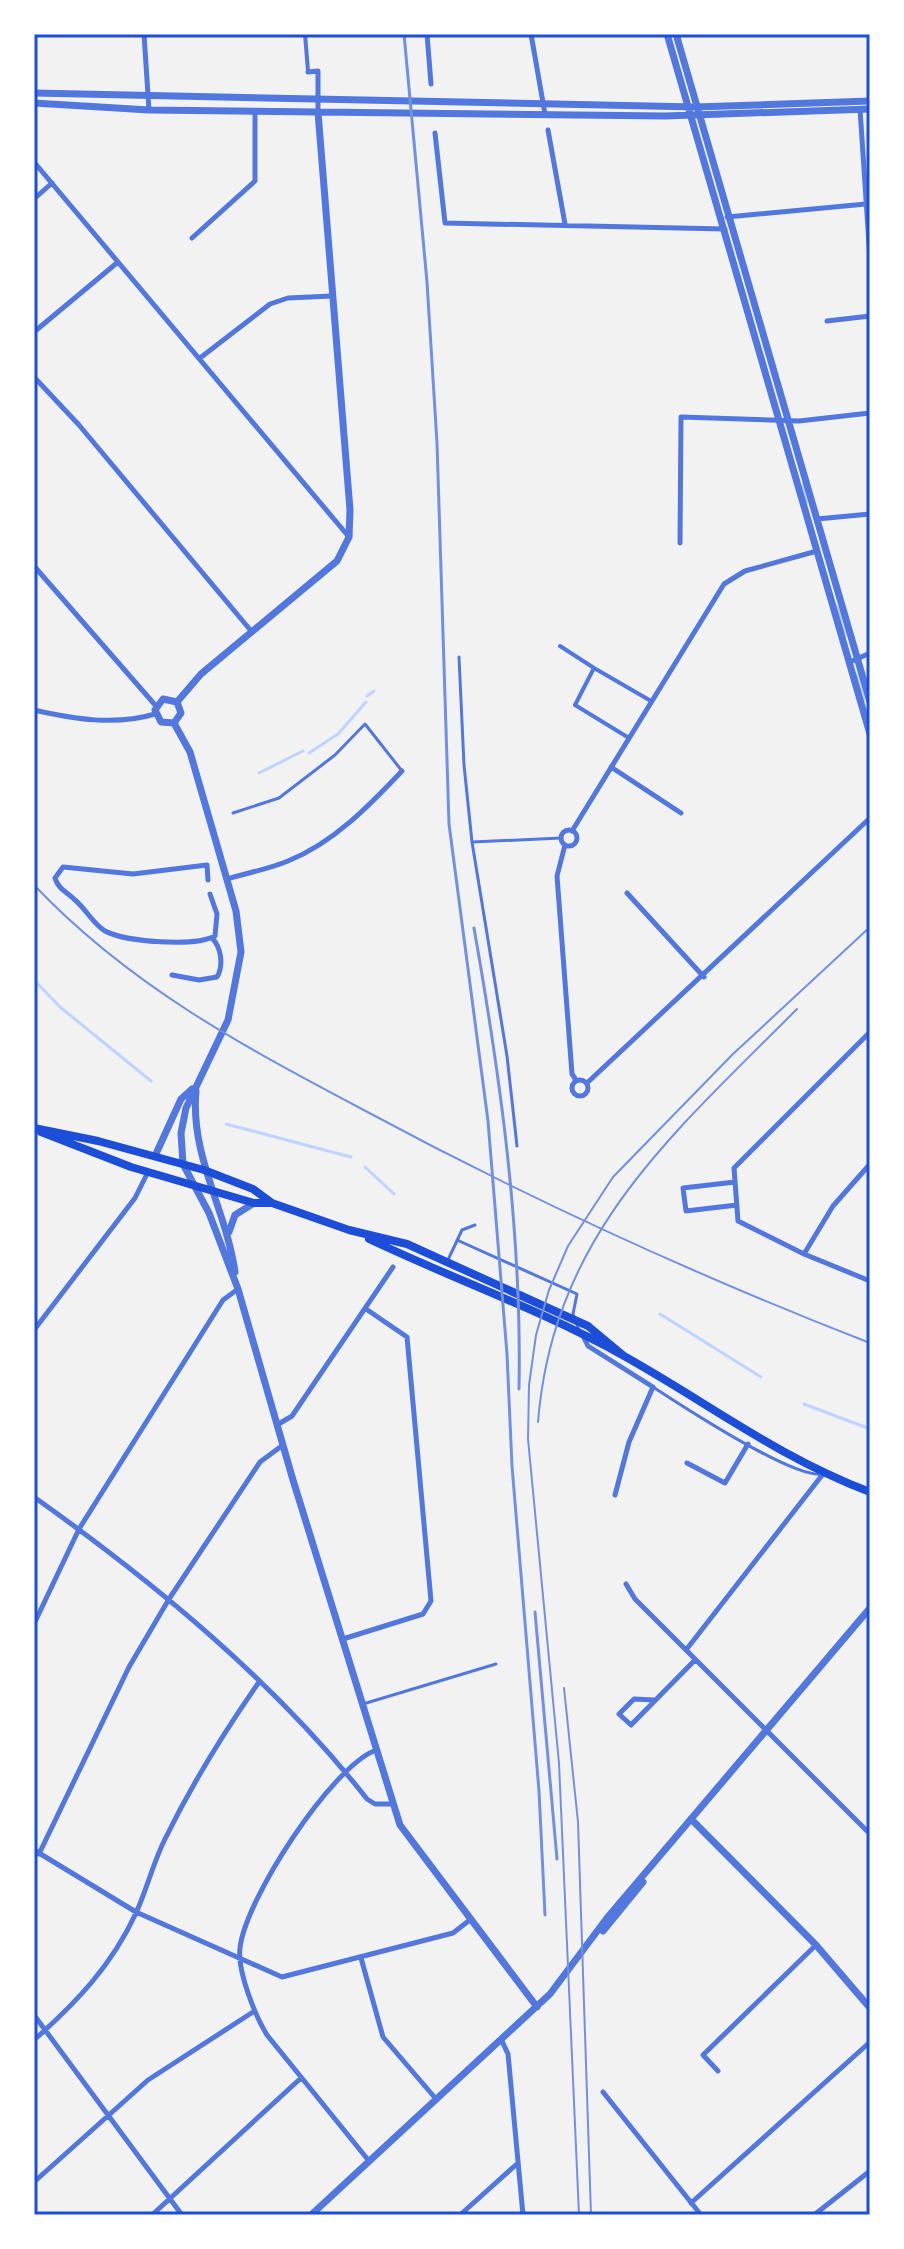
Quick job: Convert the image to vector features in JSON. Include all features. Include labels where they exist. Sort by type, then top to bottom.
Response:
[{"type":"main road","points":[[34,1128],[204,1170],[253,1189],[272,1203],[445,1266],[575,1320],[593,1329],[624,1356]]},
{"type":"main road","points":[[34,1128],[61,1142],[148,1172],[254,1203],[272,1203]]},
{"type":"main road","points":[[148,1172],[155,1156]]},
{"type":"main road","points":[[445,1266],[624,1356],[754,1438],[823,1474],[870,1492]]},
{"type":"street","points":[[144,34],[149,110]]},
{"type":"street","points":[[177,702],[201,674],[337,561],[349,537],[348,474],[318,112],[318,71],[308,72],[305,34]]},
{"type":"street","points":[[427,34],[431,84]]},
{"type":"street","points":[[531,34],[545,115]]},
{"type":"street","points":[[667,34],[726,217],[854,661],[870,734]]},
{"type":"street","points":[[676,34],[692,107]]},
{"type":"street","points":[[34,93],[692,107],[859,105],[870,109]]},
{"type":"street","points":[[192,238],[255,181],[255,98]]},
{"type":"street","points":[[34,103],[149,110],[695,116],[859,105],[870,101]]},
{"type":"street","points":[[859,105],[870,259]]},
{"type":"street","points":[[548,130],[565,224]]},
{"type":"street","points":[[435,133],[445,223],[729,229]]},
{"type":"street","points":[[34,162],[349,537]]},
{"type":"street","points":[[34,199],[52,183]]},
{"type":"street","points":[[726,217],[866,204]]},
{"type":"street","points":[[34,332],[118,262]]},
{"type":"street","points":[[200,358],[270,304],[288,298],[332,296]]},
{"type":"street","points":[[827,321],[870,316]]},
{"type":"street","points":[[34,377],[79,425],[252,632]]},
{"type":"street","points":[[680,543],[681,417],[783,421],[870,413]]},
{"type":"street","points":[[783,421],[817,519],[822,550]]},
{"type":"street","points":[[817,519],[870,514]]},
{"type":"street","points":[[572,831],[724,584],[745,571],[822,550]]},
{"type":"street","points":[[34,566],[156,710],[163,723],[174,723]]},
{"type":"street","points":[[560,646],[651,701]]},
{"type":"street","points":[[854,661],[870,653]]},
{"type":"street","points":[[854,661],[870,702]]},
{"type":"street","points":[[594,668],[575,705],[629,738]]},
{"type":"street","points":[[34,710],[75,719],[133,721],[156,710],[166,699],[177,702]]},
{"type":"street","points":[[174,723],[181,713],[177,702]]},
{"type":"street","points":[[174,723],[190,752],[199,782],[236,911],[241,952],[228,1020],[205,1064],[181,1133],[183,1164],[191,1185],[209,1213],[237,1286],[400,1825],[537,2007]]},
{"type":"street","points":[[611,767],[681,813]]},
{"type":"street","points":[[227,879],[288,861],[309,850],[361,814],[402,771]]},
{"type":"street","points":[[576,1080],[572,1088],[578,1096],[587,1093],[587,1083],[704,977],[870,818]]},
{"type":"street","points":[[572,831],[564,832],[561,838],[565,845],[557,876],[572,1074],[576,1080],[587,1083]]},
{"type":"street","points":[[565,845],[576,841],[572,831]]},
{"type":"street","points":[[212,938],[186,942],[114,935],[101,929],[58,887],[55,878],[63,867],[133,874],[222,862]]},
{"type":"street","points":[[207,865],[208,880]]},
{"type":"street","points":[[627,893],[704,977]]},
{"type":"street","points":[[210,894],[218,924],[212,938]]},
{"type":"street","points":[[172,975],[199,980],[217,977],[221,971],[220,951],[212,938]]},
{"type":"street","points":[[870,1032],[734,1168],[738,1221],[804,1254],[870,1281]]},
{"type":"street","points":[[155,1156],[181,1099],[197,1085]]},
{"type":"street","points":[[197,1085],[195,1132],[204,1170],[231,1250]]},
{"type":"street","points":[[34,1101],[34,1120]]},
{"type":"street","points":[[804,1254],[833,1206],[870,1166]]},
{"type":"street","points":[[34,1330],[135,1198],[148,1172]]},
{"type":"street","points":[[735,1182],[683,1188],[686,1211],[737,1205]]},
{"type":"street","points":[[237,1286],[228,1227],[235,1215],[254,1203]]},
{"type":"street","points":[[277,1425],[292,1416],[393,1267]]},
{"type":"street","points":[[34,1624],[79,1529],[223,1300],[237,1286]]},
{"type":"street","points":[[342,1640],[423,1614],[431,1601],[407,1337],[366,1309]]},
{"type":"street","points":[[583,1335],[588,1346],[653,1387],[629,1442],[615,1495]]},
{"type":"street","points":[[687,1463],[725,1483],[748,1444]]},
{"type":"street","points":[[283,1445],[266,1455],[169,1599],[129,1667],[37,1852],[136,1912],[282,1977],[453,1933],[471,1919]]},
{"type":"street","points":[[686,1650],[823,1474]]},
{"type":"street","points":[[34,1497],[169,1599],[259,1682],[345,1770],[367,1799],[375,1804],[393,1804]]},
{"type":"street","points":[[626,1584],[635,1599],[870,1834]]},
{"type":"street","points":[[311,2215],[537,2007],[598,1935],[607,1918],[693,1821],[870,1608]]},
{"type":"street","points":[[654,1700],[634,1699],[619,1714],[631,1725],[695,1660]]},
{"type":"street","points":[[34,2040],[108,1965],[136,1912],[163,1842],[199,1773],[259,1682]]},
{"type":"street","points":[[369,2161],[301,2078],[253,2012],[239,1949],[284,1850],[345,1770],[363,1755],[376,1750]]},
{"type":"street","points":[[693,1821],[816,1945],[870,2008]]},
{"type":"street","points":[[718,2071],[703,2055],[816,1945]]},
{"type":"street","points":[[361,1958],[383,2037],[436,2099]]},
{"type":"street","points":[[34,2182],[108,2114],[190,2051],[253,2012]]},
{"type":"street","points":[[34,2015],[182,2215]]},
{"type":"street","points":[[501,2039],[508,2054],[523,2215]]},
{"type":"street","points":[[691,2203],[870,2042]]},
{"type":"street","points":[[152,2215],[301,2078]]},
{"type":"street","points":[[603,2092],[701,2215]]},
{"type":"street","points":[[460,2215],[519,2162]]},
{"type":"street","points":[[814,2215],[870,2171]]},
{"type":"lane","points":[[459,657],[464,765],[472,842],[507,1056],[517,1146]]},
{"type":"lane","points":[[233,813],[279,798],[335,755],[365,724],[402,771]]},
{"type":"lane","points":[[472,842],[561,838]]},
{"type":"lane","points":[[445,1266],[465,1227],[475,1225]]},
{"type":"lane","points":[[457,1240],[577,1294],[575,1320],[583,1335]]},
{"type":"lane","points":[[653,1387],[748,1444],[811,1476],[823,1474]]},
{"type":"lane","points":[[363,1704],[496,1664]]},
{"type":"waterway","points":[[803,485],[807,502]]},
{"type":"waterway","points":[[837,607],[845,635]]},
{"type":"waterway","points":[[857,675],[864,700]]},
{"type":"waterway","points":[[367,696],[374,691]]},
{"type":"waterway","points":[[309,753],[338,734],[366,702]]},
{"type":"waterway","points":[[259,773],[303,751]]},
{"type":"waterway","points":[[34,980],[60,1007],[151,1081]]},
{"type":"waterway","points":[[226,1124],[351,1157]]},
{"type":"waterway","points":[[365,1167],[394,1194]]},
{"type":"waterway","points":[[660,1314],[761,1377]]},
{"type":"waterway","points":[[804,1404],[870,1429]]},
{"type":"tram line","points":[[34,885],[108,953],[146,982],[228,1035],[314,1083],[483,1172],[610,1233],[870,1343]]},
{"type":"tram line","points":[[579,2215],[559,1763],[528,1439],[529,1385],[536,1335],[549,1290],[568,1246],[613,1177],[733,1054],[870,927]]},
{"type":"tram line","points":[[538,1422],[548,1355],[567,1296],[594,1242],[627,1192],[665,1145],[797,1009]]},
{"type":"tram line","points":[[564,1688],[578,1822],[591,2215]]},
{"type":"railway","points":[[404,34],[427,282],[437,443],[449,824],[488,1121],[539,1791],[545,1915]]},
{"type":"railway","points":[[474,928],[508,1158],[517,1273],[519,1389]]},
{"type":"railway","points":[[535,1612],[557,1859]]}]
